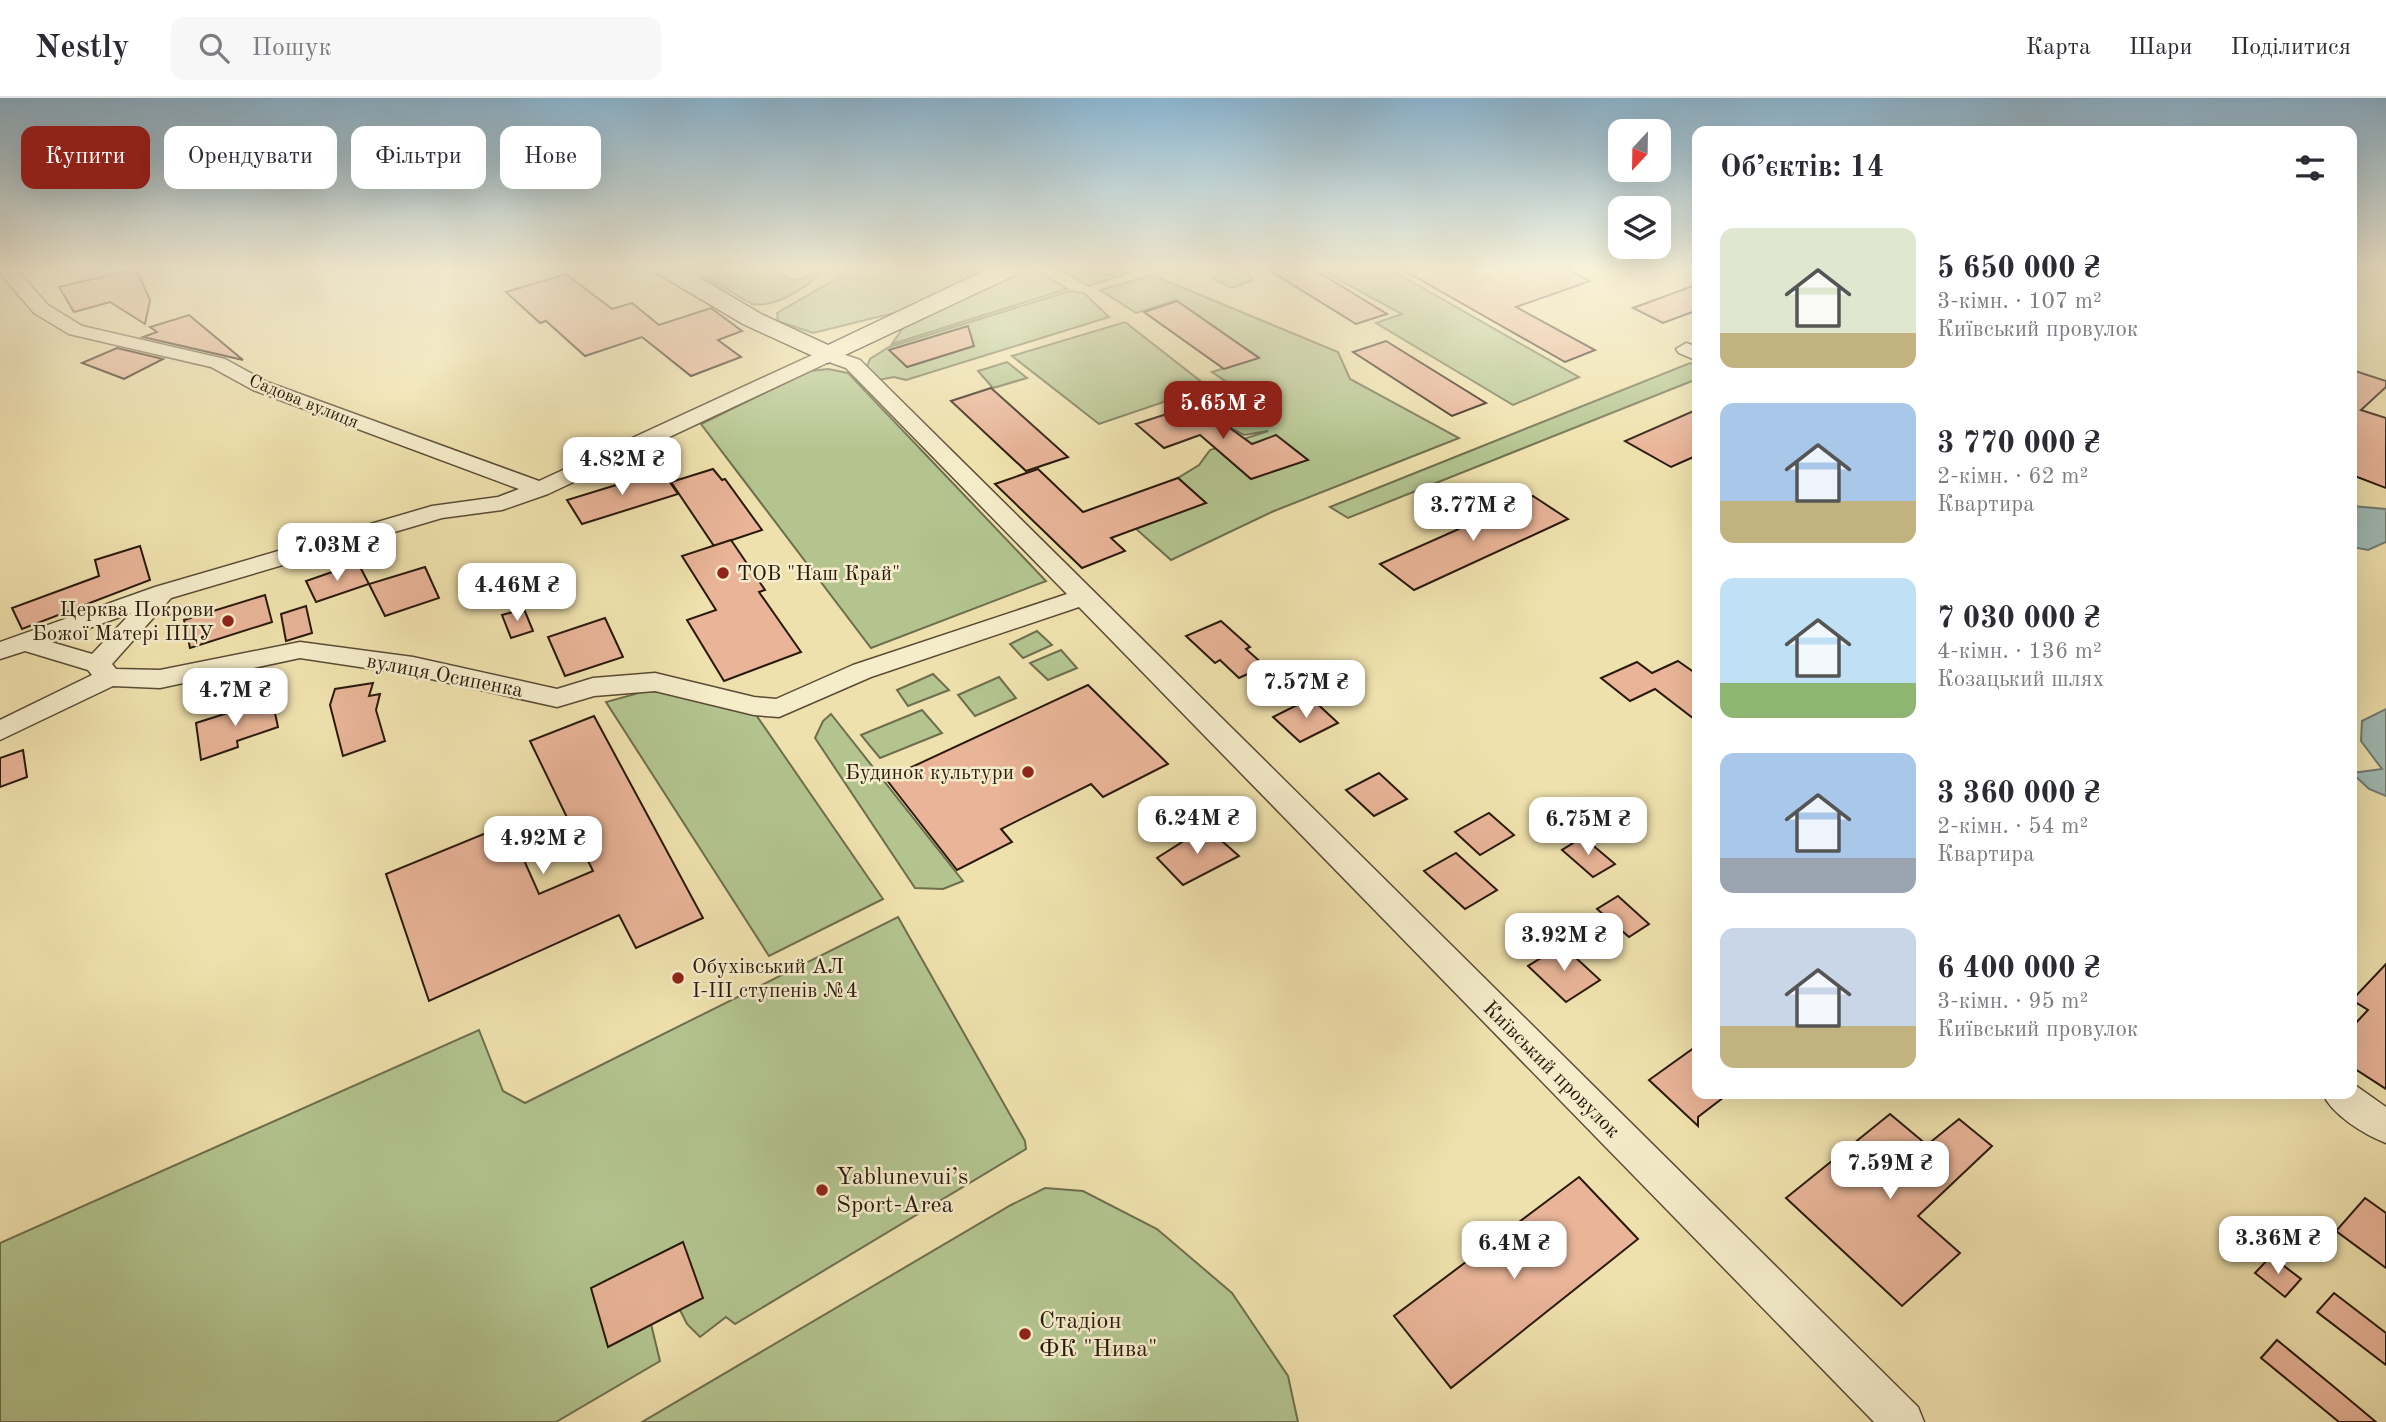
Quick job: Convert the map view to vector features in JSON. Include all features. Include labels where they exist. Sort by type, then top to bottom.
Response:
[{"type":"street","name":"Садова вулиця","points":[[74,329],[218,363],[260,386],[540,489]]},
{"type":"street","points":[[773,329],[828,355]]},
{"type":"street","points":[[11,647],[164,592],[440,511],[502,503],[540,489],[885,329]]},
{"type":"street","name":"Київський провулок","points":[[828,355],[853,364],[1903,1422]]},
{"type":"street","points":[[11,647],[103,670],[164,592]]},
{"type":"street","name":"вулиця Осипенка","points":[[0,731],[103,670],[160,679],[300,650],[413,666],[557,698],[593,687],[654,682],[754,706],[779,708],[862,671],[1083,597]]},
{"type":"street","points":[[2347,1099],[2386,1127]]},
{"type":"green space","points":[[801,329],[830,329],[813,333]]},
{"type":"green space","points":[[902,329],[940,329],[892,344]]},
{"type":"green space","points":[[948,329],[1071,329],[906,380],[894,377],[879,380],[866,369],[870,359],[889,347]]},
{"type":"green space","points":[[1102,329],[1134,329],[1208,387],[1099,424],[1012,356]]},
{"type":"green space","points":[[1217,329],[1282,329],[1338,352],[1350,379],[1459,438],[1274,511],[1171,560],[1135,528],[1206,503],[1178,478],[1199,465],[1210,450],[1268,431],[1244,435],[1227,426],[1195,401],[1234,387],[1212,372],[1258,357]]},
{"type":"green space","points":[[1386,329],[1494,329],[1579,377],[1513,405]]},
{"type":"green space","points":[[1007,362],[1027,378],[993,388],[978,371]]},
{"type":"green space","points":[[1692,364],[1692,381],[1348,518],[1330,507]]},
{"type":"green space","points":[[828,369],[848,373],[1046,581],[871,648],[701,424],[809,371]]},
{"type":"green space","points":[[1037,631],[1052,645],[1023,658],[1010,644]]},
{"type":"green space","points":[[1061,650],[1077,668],[1048,680],[1030,663]]},
{"type":"green space","points":[[933,674],[949,690],[908,706],[897,690]]},
{"type":"green space","points":[[999,677],[1016,698],[975,716],[958,695]]},
{"type":"green space","points":[[653,689],[754,712],[883,899],[769,956],[606,702]]},
{"type":"green space","points":[[922,710],[942,733],[880,758],[861,735]]},
{"type":"green space","points":[[831,714],[963,881],[943,889],[915,888],[815,738],[823,721]]},
{"type":"green space","name":"Обухівський АЛ І-ІІІ ступенів №4","points":[[898,917],[1025,1141],[1026,1149],[735,1324],[726,1317],[700,1337],[687,1324],[680,1310],[651,1324],[660,1361],[556,1422],[0,1422],[0,1243],[479,1030],[503,1091],[525,1103]]},
{"type":"green space","name":"Стадіон ФК \"Нива\"","points":[[1045,1188],[1083,1191],[1157,1229],[1232,1293],[1288,1376],[1298,1422],[642,1422],[1011,1205]]},
{"type":"water","points":[[2357,506],[2386,509],[2386,542],[2368,550],[2357,548]]},
{"type":"water","points":[[2386,709],[2386,796],[2369,789],[2357,778],[2357,772],[2382,769],[2361,741],[2362,721]]},
{"type":"building","points":[[153,329],[206,329],[243,360],[143,337],[157,332]]},
{"type":"building","points":[[555,329],[739,329],[742,331],[718,340],[741,357],[691,376],[642,337],[585,356]]},
{"type":"building","points":[[959,329],[969,329],[974,346],[907,367],[889,350]]},
{"type":"building","points":[[1168,329],[1217,329],[1259,358],[1224,369]]},
{"type":"building","points":[[1507,329],[1556,329],[1595,350],[1565,362]]},
{"type":"building","points":[[1386,341],[1486,403],[1452,416],[1353,352]]},
{"type":"building","points":[[117,348],[163,359],[124,379],[82,363]]},
{"type":"building","points":[[2357,372],[2386,381],[2386,387],[2361,410],[2386,418],[2386,488],[2357,477]]},
{"type":"building","points":[[991,388],[1068,457],[1026,471],[951,401]]},
{"type":"building","points":[[1197,404],[1252,444],[1276,435],[1308,460],[1251,479],[1200,435],[1164,448],[1136,424]]},
{"type":"building","points":[[1692,412],[1692,458],[1671,467],[1625,441]]},
{"type":"building","points":[[713,469],[722,480],[725,479],[762,530],[714,546],[671,482]]},
{"type":"building","points":[[1038,469],[1083,512],[1178,478],[1206,503],[1111,538],[1125,551],[1082,568],[995,484]]},
{"type":"building","points":[[662,471],[678,494],[582,524],[567,500]]},
{"type":"building","points":[[1533,496],[1568,519],[1414,590],[1380,564]]},
{"type":"building","points":[[731,540],[765,590],[759,592],[801,652],[724,681],[687,620],[716,610],[682,556]]},
{"type":"building","points":[[140,546],[150,580],[22,629],[12,608],[99,576],[95,560]]},
{"type":"building","points":[[358,563],[369,584],[316,602],[306,581]]},
{"type":"building","points":[[425,567],[439,598],[385,616],[369,584]]},
{"type":"building","name":"Церква Покрови Божої Матері ПЦУ","points":[[265,595],[272,622],[190,648],[184,620]]},
{"type":"building","points":[[306,606],[312,633],[286,641],[281,614]]},
{"type":"building","points":[[524,609],[533,631],[511,638],[502,615]]},
{"type":"building","points":[[605,618],[623,657],[565,676],[548,637]]},
{"type":"building","points":[[1221,621],[1250,647],[1246,649],[1265,666],[1239,678],[1220,660],[1215,663],[1186,636]]},
{"type":"building","points":[[1678,661],[1692,671],[1692,717],[1655,689],[1630,701],[1601,678],[1637,662],[1652,673]]},
{"type":"building","points":[[373,683],[369,696],[380,694],[376,710],[385,741],[343,756],[330,705],[335,689]]},
{"type":"building","name":"Будинок культури","points":[[1088,685],[1168,764],[1103,797],[1091,784],[1001,829],[1012,842],[957,870],[886,779]]},
{"type":"building","points":[[1311,698],[1338,723],[1300,742],[1273,717]]},
{"type":"building","points":[[272,699],[278,727],[237,741],[238,747],[201,760],[196,723]]},
{"type":"building","points":[[594,716],[703,918],[636,948],[619,915],[429,1001],[386,874],[508,824],[539,894],[593,871],[530,741]]},
{"type":"building","points":[[23,750],[27,777],[0,787],[0,758]]},
{"type":"building","points":[[1379,773],[1407,799],[1374,816],[1346,790]]},
{"type":"building","points":[[1489,813],[1514,835],[1480,855],[1455,832]]},
{"type":"building","points":[[1206,827],[1239,856],[1183,885],[1157,858]]},
{"type":"building","points":[[1583,837],[1615,864],[1593,877],[1562,850]]},
{"type":"building","points":[[1456,853],[1497,890],[1465,909],[1424,871]]},
{"type":"building","points":[[1618,896],[1649,924],[1629,937],[1597,909]]},
{"type":"building","points":[[1562,945],[1600,980],[1566,1002],[1528,966]]},
{"type":"building","points":[[2386,964],[2386,1089],[2357,1070],[2357,1022],[2368,1010],[2357,1003],[2357,995]]},
{"type":"building","points":[[1692,1049],[1692,1099],[1721,1099],[1698,1117],[1698,1126],[1649,1080]]},
{"type":"building","points":[[1890,1114],[1927,1145],[1959,1119],[1992,1146],[1918,1216],[1960,1253],[1902,1306],[1786,1198]]},
{"type":"building","points":[[1579,1177],[1638,1239],[1451,1388],[1394,1316]]},
{"type":"building","points":[[2365,1198],[2386,1213],[2386,1268],[2336,1231]]},
{"type":"building","points":[[683,1242],[703,1298],[608,1347],[591,1288]]},
{"type":"building","points":[[2271,1256],[2301,1279],[2285,1297],[2255,1273]]},
{"type":"building","points":[[2334,1293],[2386,1333],[2386,1365],[2317,1312]]},
{"type":"building","points":[[2277,1340],[2376,1422],[2339,1422],[2261,1358]]},
{"type":"place","name":"ТОВ \"Наш Край\"","points":[[723,573]]},
{"type":"place","name":"Церква Покрови Божої Матері ПЦУ","points":[[228,621]]},
{"type":"place","name":"Будинок культури","points":[[1028,772]]},
{"type":"place","name":"Обухівський АЛ І-ІІІ ступенів №4","points":[[678,978]]},
{"type":"place","name":"Yablunevui’s Sport-Area","points":[[822,1190]]},
{"type":"place","name":"Стадіон ФК \"Нива\"","points":[[1025,1334]]}]
